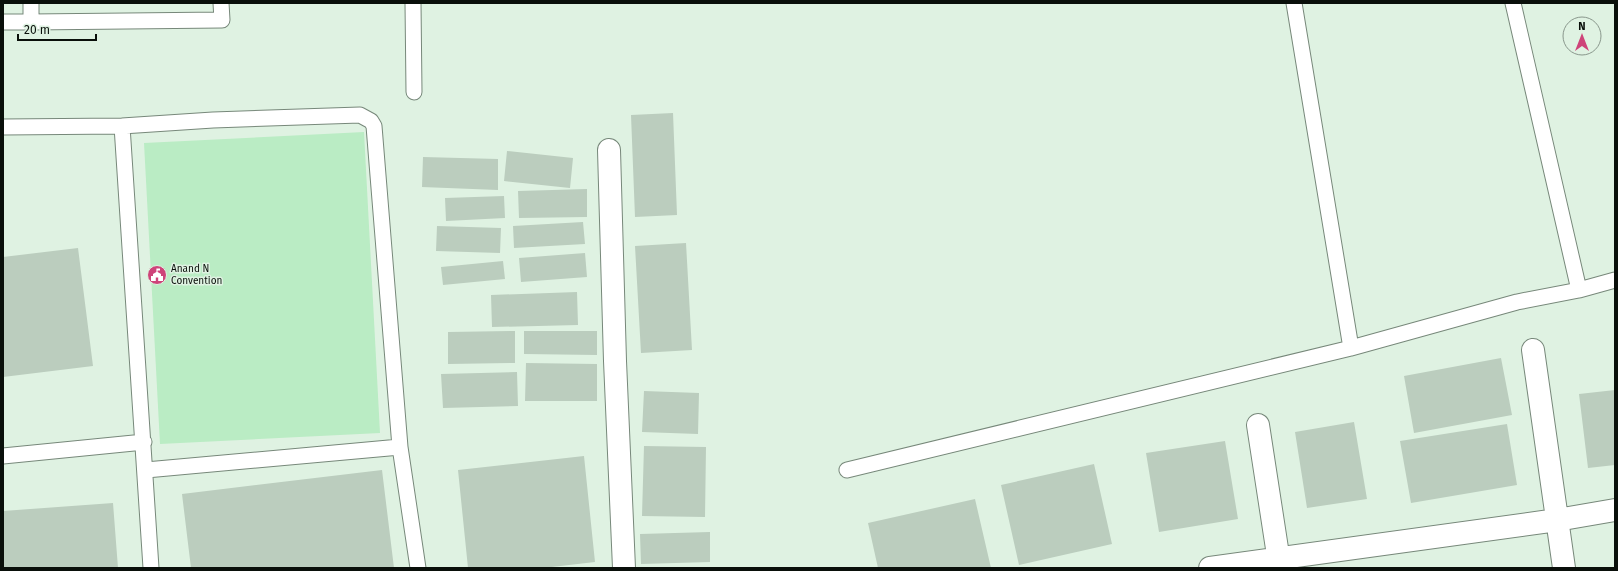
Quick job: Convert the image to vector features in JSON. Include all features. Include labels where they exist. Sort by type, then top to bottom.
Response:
[{"type":"street","points":[[608,150],[624,568]]},
{"type":"street","points":[[1533,350],[1564,568]]},
{"type":"street","points":[[1258,425],[1279,563]]},
{"type":"street","points":[[1210,568],[1279,563],[1615,510]]},
{"type":"lane","points":[[31,3],[31,22]]},
{"type":"lane","points":[[3,22],[222,20],[221,3]]},
{"type":"lane","points":[[413,3],[414,92]]},
{"type":"lane","points":[[1294,3],[1351,348]]},
{"type":"lane","points":[[1513,3],[1578,290]]},
{"type":"lane","points":[[3,128],[122,126],[213,120],[360,115],[371,121],[374,126],[400,447],[418,568]]},
{"type":"lane","points":[[122,126],[146,470],[151,568]]},
{"type":"lane","points":[[847,470],[1351,348],[1517,302],[1578,290],[1615,280]]},
{"type":"lane","points":[[3,456],[144,442]]},
{"type":"lane","points":[[146,470],[400,447]]},
{"type":"green space","points":[[364,132],[380,433],[160,444],[144,143]]},
{"type":"building","points":[[673,113],[677,215],[635,217],[631,115]]},
{"type":"building","points":[[507,151],[573,158],[570,188],[504,181]]},
{"type":"building","points":[[423,157],[498,159],[498,190],[422,187]]},
{"type":"building","points":[[587,189],[587,217],[519,218],[518,191]]},
{"type":"building","points":[[504,196],[505,218],[446,221],[445,198]]},
{"type":"building","points":[[583,222],[585,244],[514,248],[513,226]]},
{"type":"building","points":[[437,226],[501,228],[500,253],[436,251]]},
{"type":"building","points":[[686,243],[692,350],[641,353],[635,246]]},
{"type":"building","points":[[78,248],[93,366],[3,377],[3,257]]},
{"type":"building","points":[[585,253],[587,277],[521,282],[519,258]]},
{"type":"building","points":[[503,261],[505,279],[443,285],[441,267]]},
{"type":"building","points":[[577,292],[578,325],[492,327],[491,295]]},
{"type":"building","points":[[515,331],[515,363],[448,364],[448,332]]},
{"type":"building","points":[[524,331],[597,331],[597,355],[524,354]]},
{"type":"building","points":[[1501,358],[1512,415],[1414,433],[1404,376]]},
{"type":"building","points":[[526,363],[597,364],[597,401],[525,401]]},
{"type":"building","points":[[517,372],[518,406],[443,408],[441,374]]},
{"type":"building","points":[[1615,390],[1615,465],[1588,468],[1579,394]]},
{"type":"building","points":[[644,391],[699,393],[698,434],[642,432]]},
{"type":"building","points":[[1354,422],[1367,499],[1307,508],[1295,432]]},
{"type":"building","points":[[1507,424],[1517,485],[1411,503],[1400,441]]},
{"type":"building","points":[[1225,441],[1238,519],[1159,532],[1146,453]]},
{"type":"building","points":[[644,446],[706,447],[705,517],[642,516]]},
{"type":"building","points":[[584,456],[595,562],[543,568],[468,568],[458,470]]},
{"type":"building","points":[[1094,464],[1112,544],[1019,565],[1001,485]]},
{"type":"building","points":[[382,470],[394,568],[191,568],[182,494]]},
{"type":"building","points":[[975,499],[991,568],[878,568],[868,523]]},
{"type":"building","points":[[113,503],[118,568],[3,568],[3,511]]},
{"type":"building","points":[[710,532],[710,562],[641,564],[640,534]]},
{"type":"place","name":"Anand N Convention","points":[[157,275]]}]
